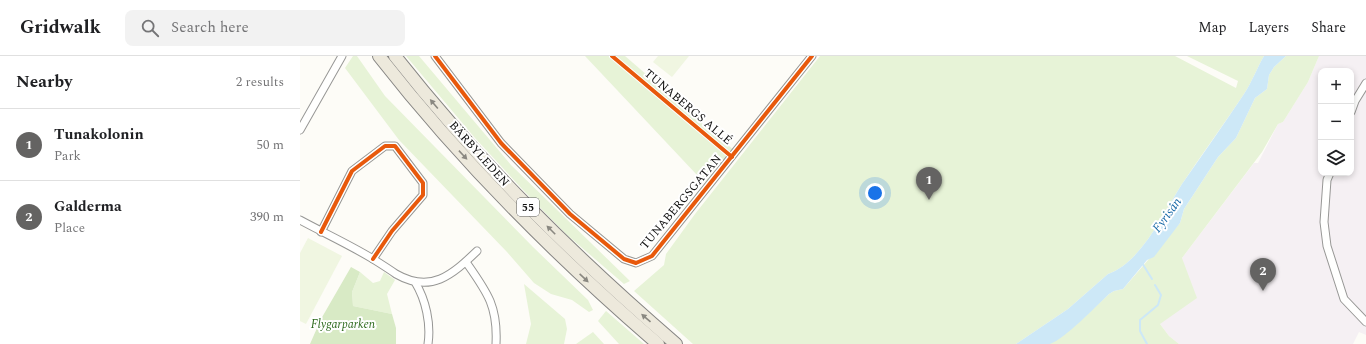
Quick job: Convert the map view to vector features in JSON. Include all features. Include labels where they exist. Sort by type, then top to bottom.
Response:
[{"type":"main road","name":"BÄRBYLEDEN","points":[[379,56],[437,127],[506,201],[575,269],[658,344]]},
{"type":"main road","name":"BÄRBYLEDEN","points":[[395,56],[451,124],[513,192],[576,256],[676,344]]},
{"type":"street","points":[[300,130],[342,56]]},
{"type":"street","name":"TUNABERGSGATAN","points":[[435,56],[501,143],[570,214],[624,259],[636,263],[652,256],[812,56]]},
{"type":"street","points":[[1354,104],[1366,83]]},
{"type":"street","points":[[321,232],[352,171],[385,146],[395,146],[423,183],[423,195],[392,231],[373,259]]},
{"type":"street","points":[[1329,176],[1327,180],[1324,222],[1327,246],[1344,299],[1366,322]]},
{"type":"street","points":[[300,220],[373,259],[397,275],[415,282],[430,282],[447,277],[477,251]]},
{"type":"street","points":[[466,262],[488,293],[497,330],[496,344]]},
{"type":"street","points":[[415,282],[424,301],[428,320],[428,344]]},
{"type":"shaded area","points":[[1319,56],[1366,56],[1366,335],[1359,332],[1353,344],[1179,344],[1169,336],[1160,324],[1182,258],[1254,163],[1258,163],[1278,124],[1283,122],[1308,82]]},
{"type":"green space","points":[[353,56],[357,56],[385,96],[533,247],[588,300],[593,310],[589,312],[572,300],[551,294],[534,283],[507,252],[399,140],[345,68]]},
{"type":"green space","points":[[406,56],[419,56],[511,165],[630,281],[624,284],[566,234],[475,138]]},
{"type":"green space","points":[[585,56],[625,56],[736,152],[709,185],[697,175]]},
{"type":"green space","points":[[658,56],[689,56],[672,77],[653,62]]},
{"type":"green space","points":[[820,56],[1175,56],[1236,88],[1238,81],[1187,56],[1264,56],[1250,85],[1182,184],[1151,235],[1141,248],[1131,259],[1120,268],[1108,274],[1068,309],[1016,344],[693,344],[634,291],[664,265],[666,254],[695,214]]},
{"type":"green space","points":[[1286,56],[1319,56],[1308,82],[1283,122],[1278,124],[1262,152],[1182,258],[1197,298],[1160,324],[1169,336],[1179,344],[1049,344],[1078,323],[1109,294],[1123,289],[1180,223],[1184,209],[1218,157],[1236,138],[1255,98],[1267,89],[1269,75],[1274,67]]},
{"type":"green space","points":[[308,238],[342,256],[306,324],[300,321],[300,253]]},
{"type":"green space","name":"Flygarparken","points":[[351,267],[360,272],[352,292],[353,306],[392,314],[396,328],[396,344],[310,344],[321,319]]},
{"type":"green space","points":[[360,272],[373,283],[380,281],[384,272],[395,280],[387,294],[392,314],[353,306],[352,292]]},
{"type":"green space","points":[[524,284],[565,319],[567,329],[564,344],[526,344],[531,324]]},
{"type":"green space","points":[[606,311],[644,344],[619,344],[598,321]]},
{"type":"green space","points":[[593,332],[604,344],[576,344]]},
{"type":"water","name":"Fyrisån","points":[[1264,56],[1286,56],[1274,67],[1269,75],[1267,89],[1255,98],[1236,138],[1218,157],[1184,209],[1180,223],[1154,257],[1147,260],[1123,289],[1109,294],[1057,341],[1050,344],[1016,344],[1068,309],[1108,274],[1120,268],[1131,259],[1141,248],[1151,235],[1182,184],[1250,85]]},
{"type":"waterway","points":[[1142,263],[1152,279]]},
{"type":"waterway","points":[[1147,344],[1140,331],[1140,320],[1158,305],[1161,295],[1155,285]]},
{"type":"cycle path","points":[[435,56],[501,143],[570,214],[624,259],[636,263],[652,256],[812,56]]},
{"type":"cycle path","name":"TUNABERGS ALLÉ","points":[[612,56],[732,157]]},
{"type":"cycle path","points":[[321,232],[352,171],[385,146],[395,146],[423,183],[423,195],[392,231],[373,259]]},
{"type":"place","name":"Tunakolonin","points":[[929,200]]},
{"type":"place","name":"Galderma","points":[[1263,291]]}]
